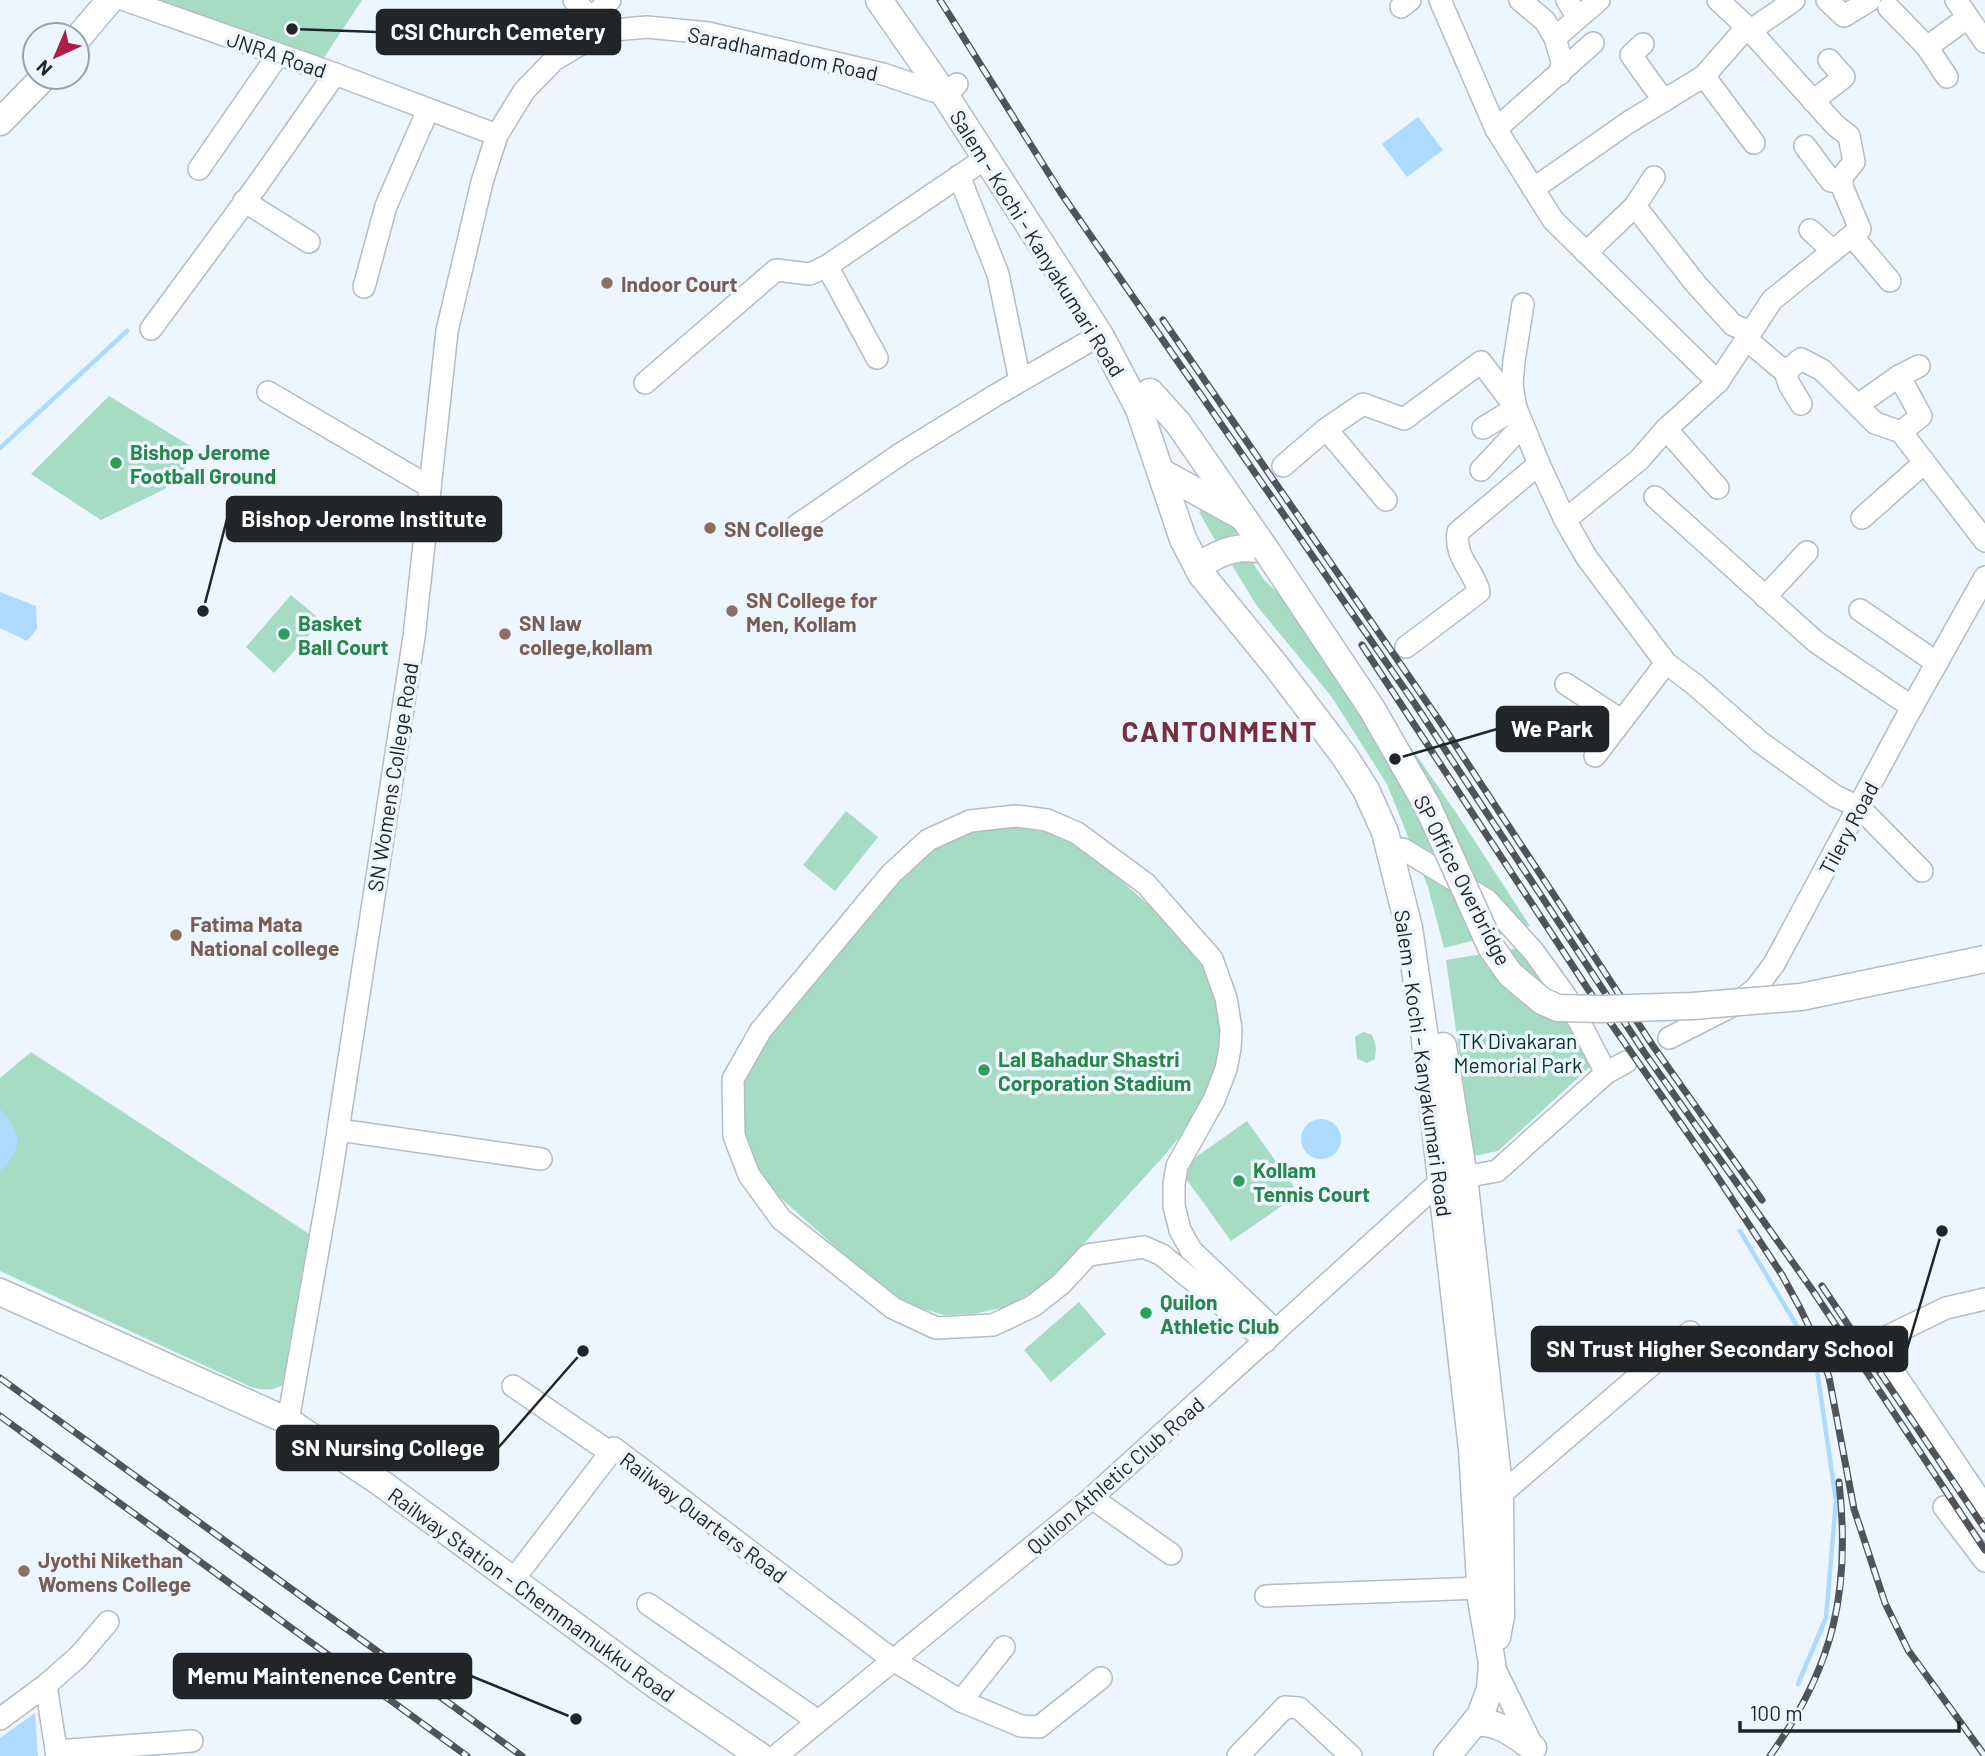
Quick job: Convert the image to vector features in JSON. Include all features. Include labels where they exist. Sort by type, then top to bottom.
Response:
[{"type":"main road","points":[[78,21],[95,0]]},
{"type":"main road","points":[[91,22],[110,0]]},
{"type":"main road","name":"Salem - Kochi - Kanyakumari Road","points":[[879,0],[951,89],[986,158],[1100,335],[1139,409],[1170,477],[1183,538],[1201,574],[1269,656],[1345,757],[1366,790],[1385,832],[1409,928],[1453,1178],[1445,1221],[1472,1449],[1481,1588],[1492,1663],[1490,1689],[1480,1716],[1447,1756]]},
{"type":"main road","points":[[901,0],[951,89],[1128,351],[1150,393],[1172,454],[1170,477],[1210,559],[1355,747],[1390,815],[1403,849],[1420,902],[1453,1178],[1500,1495],[1501,1616],[1492,1663]]},
{"type":"main road","points":[[0,104],[21,83]]},
{"type":"main road","points":[[0,122],[30,91]]},
{"type":"main road","name":"SP Office Overbridge","points":[[1150,393],[1178,423],[1246,518],[1372,709],[1428,807],[1492,947],[1510,974],[1542,1001],[1558,1008],[1601,1009],[1693,1006],[1801,997],[1985,959]]},
{"type":"main road","points":[[1170,477],[1246,518]]},
{"type":"main road","points":[[1210,559],[1228,549],[1246,546],[1266,550]]},
{"type":"main road","name":"Railway Station - Chemmamukku Road","points":[[0,1292],[233,1394],[288,1421],[381,1483],[657,1686],[760,1756]]},
{"type":"main road","points":[[1474,1723],[1488,1721],[1510,1731],[1535,1752]]},
{"type":"street","name":"JNRA Road","points":[[125,0],[497,135]]},
{"type":"street","points":[[574,0],[597,25],[610,0]]},
{"type":"street","points":[[1520,0],[1545,21],[1555,38],[1562,62],[1560,74]]},
{"type":"street","points":[[1555,38],[1573,9],[1599,0]]},
{"type":"street","points":[[1565,520],[1639,460],[1666,429],[1718,382],[1772,300],[1860,229],[1841,178],[1854,162],[1849,136],[1835,125],[1749,29],[1718,0]]},
{"type":"street","points":[[1532,189],[1704,76],[1749,29],[1794,0]]},
{"type":"street","points":[[1827,0],[1844,16],[1885,2],[1927,47],[1947,77]]},
{"type":"street","points":[[1445,1],[1496,129],[1553,220],[1718,382]]},
{"type":"street","points":[[1927,47],[1961,9],[1985,42]]},
{"type":"street","name":"Saradhamadom Road","points":[[497,135],[524,91],[555,60],[597,25],[708,33],[951,89]]},
{"type":"street","points":[[1496,129],[1593,43]]},
{"type":"street","points":[[1643,44],[1631,55],[1664,101]]},
{"type":"street","points":[[199,169],[278,55]]},
{"type":"street","points":[[1813,101],[1844,77],[1829,60]]},
{"type":"street","points":[[151,329],[335,74]]},
{"type":"street","points":[[1704,76],[1754,143]]},
{"type":"street","points":[[364,287],[386,206],[428,110]]},
{"type":"street","name":"SN Womens College Road","points":[[288,1421],[339,1130],[414,637],[447,331],[482,182],[497,135]]},
{"type":"street","points":[[1805,146],[1831,181],[1842,182]]},
{"type":"street","points":[[645,383],[776,270],[810,274],[827,266],[986,158]]},
{"type":"street","points":[[959,176],[998,274],[1020,381]]},
{"type":"street","points":[[1586,253],[1635,206],[1654,177]]},
{"type":"street","points":[[244,201],[309,242]]},
{"type":"street","points":[[1635,206],[1695,283],[1733,325],[1748,335],[1785,372],[1801,404]]},
{"type":"street","points":[[1810,230],[1833,251]]},
{"type":"street","points":[[1852,236],[1890,281]]},
{"type":"street","points":[[827,266],[877,358]]},
{"type":"street","points":[[1523,304],[1512,385],[1519,416],[1565,520],[1587,558],[1666,663],[1694,684],[1759,742],[1835,796],[1859,807],[1922,872]]},
{"type":"street","points":[[796,526],[902,453],[1100,335]]},
{"type":"street","points":[[1785,372],[1801,359],[1822,370],[1875,423],[1901,432],[1985,541]]},
{"type":"street","points":[[1283,466],[1326,429],[1363,404],[1404,419],[1481,362],[1519,416]]},
{"type":"street","points":[[1858,405],[1899,376],[1919,366]]},
{"type":"street","points":[[1899,376],[1920,416],[1901,432]]},
{"type":"street","points":[[268,392],[430,487]]},
{"type":"street","points":[[1483,428],[1519,416]]},
{"type":"street","points":[[1480,470],[1519,416]]},
{"type":"street","points":[[1326,429],[1386,500]]},
{"type":"street","points":[[1666,429],[1718,488]]},
{"type":"street","points":[[1862,518],[1924,463]]},
{"type":"street","points":[[1406,647],[1479,592],[1462,563],[1458,549],[1458,532],[1539,464]]},
{"type":"street","points":[[1655,496],[1816,642],[1912,706]]},
{"type":"street","points":[[1765,597],[1807,551]]},
{"type":"street","name":"Tilery Road","points":[[1669,1038],[1736,1004],[1756,988],[1774,964],[1912,706],[1937,663],[1976,613],[1985,577]]},
{"type":"street","points":[[1860,610],[1937,663]]},
{"type":"street","points":[[1595,756],[1666,663]]},
{"type":"street","points":[[1566,684],[1621,720]]},
{"type":"street","points":[[1016,816],[1047,820],[1077,833],[1146,884],[1212,959],[1226,998],[1231,1029],[1230,1048],[1226,1069],[1214,1100],[1177,1166],[1174,1206],[1180,1230],[1191,1251],[1271,1336],[1162,1255],[1144,1247],[1088,1255],[1061,1284],[1033,1306],[993,1325],[936,1328],[893,1308],[781,1219],[749,1175],[734,1136],[733,1079],[761,1030],[891,874],[928,840],[970,821],[1016,816]]},
{"type":"street","points":[[1403,849],[1487,900],[1534,952],[1567,998],[1606,1073]]},
{"type":"street","points":[[1453,1178],[1497,1171],[1606,1073],[1626,1062]]},
{"type":"street","points":[[339,1130],[541,1159]]},
{"type":"street","name":"Quilon Athletic Club Road","points":[[776,1756],[1092,1498],[1271,1336],[1453,1178]]},
{"type":"street","points":[[1985,1299],[1946,1308],[1874,1343],[1985,1507]]},
{"type":"street","points":[[1500,1495],[1690,1332]]},
{"type":"street","points":[[513,1386],[611,1453]]},
{"type":"street","name":"Railway Quarters Road","points":[[513,1580],[614,1448],[893,1660]]},
{"type":"street","points":[[1092,1498],[1171,1554]]},
{"type":"street","points":[[1944,1507],[1985,1561]]},
{"type":"street","points":[[1266,1596],[1481,1588]]},
{"type":"street","points":[[648,1604],[818,1721]]},
{"type":"street","points":[[1,1717],[46,1685],[79,1656],[108,1622]]},
{"type":"street","points":[[961,1701],[1004,1647]]},
{"type":"street","points":[[893,1660],[961,1701],[1021,1727],[1039,1727],[1101,1678]]},
{"type":"street","points":[[1492,1663],[1535,1752]]},
{"type":"street","points":[[46,1685],[56,1754],[192,1741]]},
{"type":"street","points":[[1238,1756],[1285,1707],[1299,1708],[1352,1756]]},
{"type":"green space","points":[[160,0],[362,0],[323,59]]},
{"type":"green space","name":"Bishop Jerome Football Ground","points":[[109,396],[200,452],[165,489],[101,520],[31,474]]},
{"type":"green space","points":[[1207,506],[1235,526],[1238,533],[1216,542],[1199,512]]},
{"type":"green space","points":[[1247,554],[1264,580],[1302,615],[1317,611],[1459,817],[1530,926],[1444,948],[1428,887],[1387,784],[1331,696],[1257,606],[1227,557]]},
{"type":"green space","name":"Basket Ball Court","points":[[291,595],[322,621],[274,673],[246,647]]},
{"type":"green space","points":[[846,811],[878,837],[835,891],[803,865]]},
{"type":"green space","name":"Lal Bahadur Shastri Corporation Stadium","points":[[1018,821],[1059,833],[1086,849],[1170,924],[1200,956],[1220,989],[1225,1055],[1198,1115],[1046,1285],[1006,1307],[973,1314],[944,1315],[900,1302],[775,1193],[755,1164],[744,1136],[739,1099],[747,1063],[761,1030],[936,840],[964,826]]},
{"type":"green space","name":"TK Divakaran Memorial Park","points":[[1518,948],[1558,1001],[1591,1066],[1498,1151],[1474,1156],[1446,960]]},
{"type":"green space","points":[[1363,1032],[1372,1035],[1376,1047],[1375,1059],[1367,1063],[1357,1059],[1355,1037]]},
{"type":"green space","points":[[31,1052],[311,1235],[289,1380],[285,1384],[271,1389],[251,1387],[0,1271],[0,1078]]},
{"type":"green space","name":"Kollam Tennis Court","points":[[1247,1121],[1299,1194],[1231,1241],[1179,1169]]},
{"type":"green space","points":[[1079,1302],[1106,1334],[1051,1382],[1024,1350]]},
{"type":"water","points":[[1418,117],[1443,150],[1407,177],[1382,144]]},
{"type":"water","points":[[0,592],[36,606],[37,629],[27,641],[0,628]]},
{"type":"water","points":[[0,1109],[13,1125],[17,1140],[13,1155],[0,1171]]},
{"type":"water","points":[[1321,1119],[1329,1120],[1335,1125],[1340,1131],[1340,1147],[1335,1153],[1329,1158],[1321,1159],[1313,1158],[1307,1153],[1302,1147],[1301,1139],[1302,1131],[1307,1125],[1313,1120]]},
{"type":"water","points":[[35,1713],[38,1756],[0,1756],[0,1738]]},
{"type":"waterway","points":[[0,448],[127,331]]},
{"type":"waterway","points":[[1740,1231],[1815,1356],[1836,1501],[1826,1618],[1798,1684]]},
{"type":"railway","points":[[940,0],[1061,193],[1415,704],[1644,1052],[1813,1291],[1985,1550]]},
{"type":"railway","points":[[1163,320],[1439,720],[1653,1046],[1762,1200]]},
{"type":"railway","points":[[1362,645],[1601,1009],[1782,1275],[1814,1337],[1829,1377],[1854,1509],[1885,1603],[1908,1650],[1985,1756]]},
{"type":"railway","points":[[1822,1286],[1985,1529]]},
{"type":"railway","points":[[0,1378],[522,1756]]},
{"type":"railway","points":[[0,1416],[467,1756]]},
{"type":"railway","points":[[1770,1756],[1809,1691],[1833,1626],[1842,1558],[1839,1482]]},
{"type":"place","name":"CSI Church Cemetery","points":[[292,29]]},
{"type":"place","name":"Indoor Court","points":[[607,283]]},
{"type":"place","name":"Bishop Jerome Football Ground","points":[[116,463]]},
{"type":"place","name":"SN College","points":[[710,528]]},
{"type":"place","name":"Bishop Jerome Institute","points":[[203,611]]},
{"type":"place","name":"SN College for Men, Kollam","points":[[732,611]]},
{"type":"place","name":"Basket Ball Court","points":[[284,634]]},
{"type":"place","name":"SN law college,kollam","points":[[505,634]]},
{"type":"place","name":"We Park","points":[[1395,759]]},
{"type":"place","name":"Fatima Mata National college","points":[[176,935]]},
{"type":"place","name":"Lal Bahadur Shastri Corporation Stadium","points":[[984,1070]]},
{"type":"place","name":"Kollam Tennis Court","points":[[1239,1181]]},
{"type":"place","name":"SN Trust Higher Secondary School","points":[[1942,1231]]},
{"type":"place","name":"Quilon Athletic Club","points":[[1146,1313]]},
{"type":"place","name":"SN Nursing College","points":[[583,1351]]},
{"type":"place","name":"Jyothi Nikethan Womens College","points":[[24,1571]]},
{"type":"place","name":"Memu Maintenence Centre","points":[[576,1719]]},
{"type":"district","name":"CANTONMENT","points":[[1220,731]]}]
